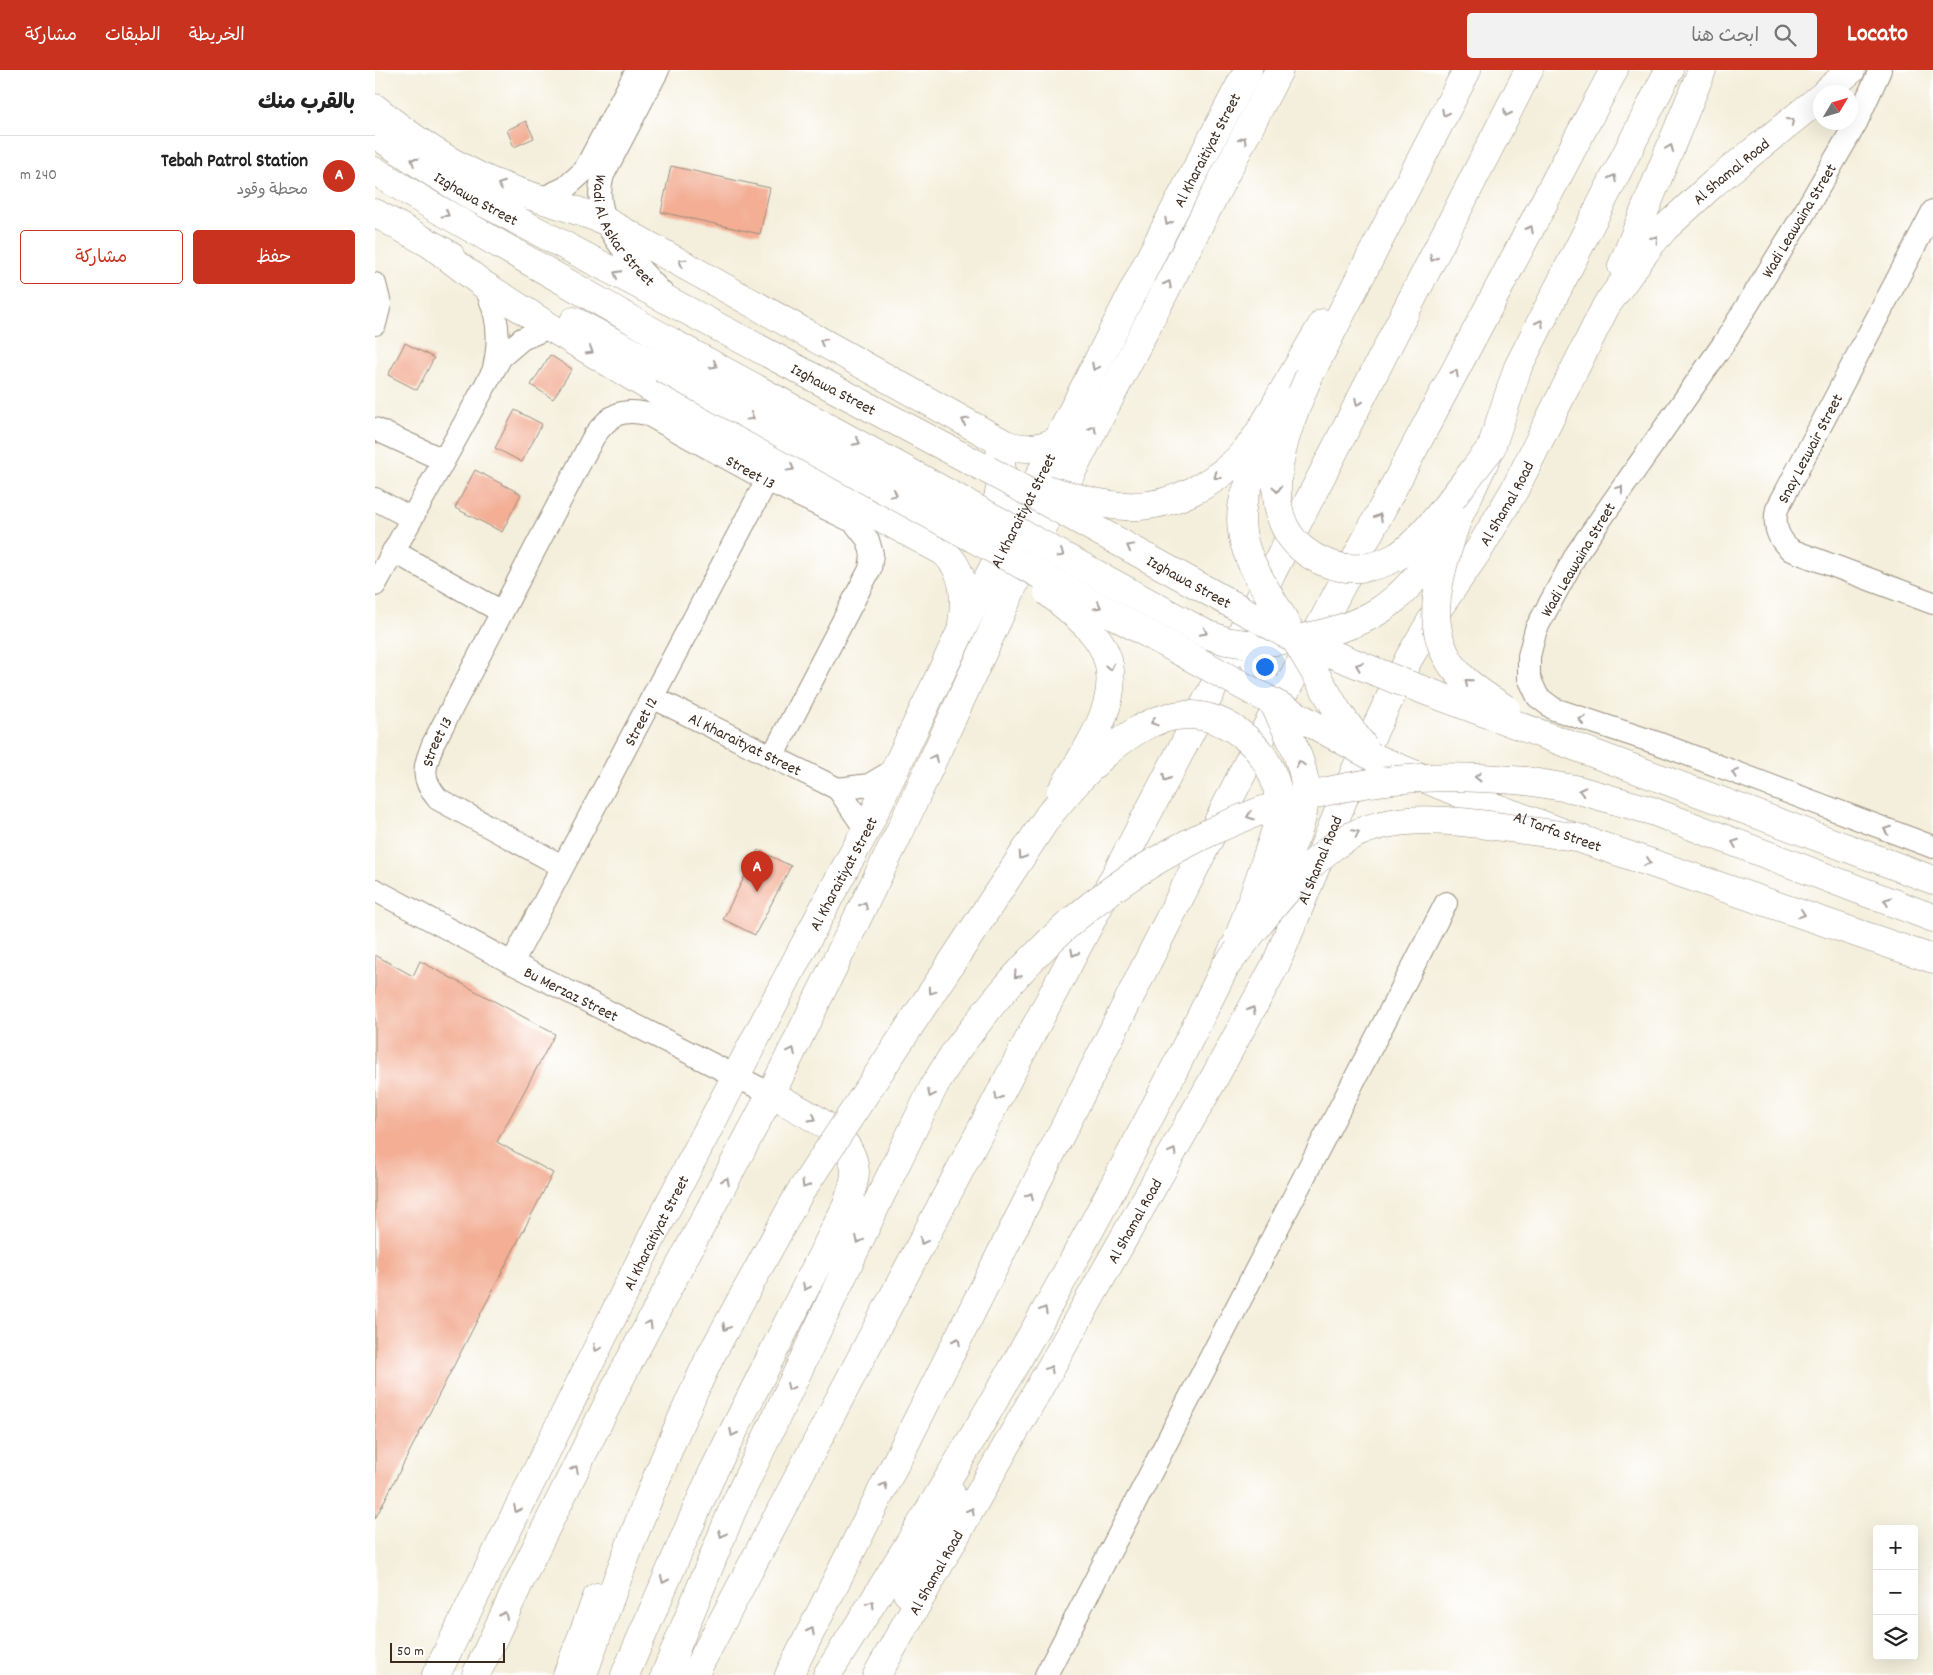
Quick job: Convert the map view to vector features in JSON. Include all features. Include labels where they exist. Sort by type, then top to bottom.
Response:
[{"type":"main road","name":"Al Kharaitiyat Street","points":[[436,1675],[656,1229],[866,830],[961,632],[1163,232],[1248,70]]},
{"type":"main road","name":"Al Kharaitiyat Street","points":[[476,1675],[530,1560],[621,1377],[771,1094],[900,831],[1017,578],[1279,70]]},
{"type":"main road","points":[[988,470],[1081,499],[1122,506],[1158,504],[1194,490],[1233,463],[1253,441],[1344,300],[1388,223],[1467,70]]},
{"type":"main road","points":[[694,1675],[1189,735],[1529,70]]},
{"type":"main road","points":[[789,1675],[1245,768],[1614,70]]},
{"type":"main road","points":[[1552,738],[1469,684],[1453,667],[1441,646],[1436,619],[1440,574],[1457,520],[1491,448],[1518,367],[1669,70]]},
{"type":"main road","points":[[1606,306],[1702,70]]},
{"type":"main road","points":[[1834,85],[1851,70]]},
{"type":"main road","name":"Al Shamal Road","points":[[877,1675],[1212,1082],[1276,964],[1355,771],[1409,658],[1440,606],[1480,548],[1515,489],[1606,306],[1651,244],[1665,228],[1709,187],[1813,103]]},
{"type":"main road","points":[[377,114],[467,170],[493,182],[605,221],[1005,444],[1026,449],[1037,448],[1058,440]]},
{"type":"main road","name":"Izghawa Street","points":[[377,114],[475,198],[988,470],[1295,639]]},
{"type":"main road","points":[[375,171],[427,203],[671,342],[1207,634],[1226,641],[1247,644],[1295,639],[1333,632],[1358,623],[1389,606],[1422,573],[1457,520]]},
{"type":"main road","points":[[375,213],[1007,557],[1092,632],[1106,653],[1111,669],[1112,686],[1107,709],[1049,815],[799,1194],[710,1357],[685,1410],[635,1533],[583,1675]]},
{"type":"main road","points":[[433,246],[484,285],[729,435],[944,552],[959,570],[963,588],[961,632]]},
{"type":"main road","points":[[1344,300],[1292,415],[1282,447],[1276,482],[1277,498],[1281,518],[1294,540],[1309,554],[1328,564],[1347,568],[1363,568],[1388,561],[1402,553],[1422,533],[1491,448]]},
{"type":"main road","points":[[1309,376],[1253,474],[1240,512],[1240,527],[1246,551],[1295,639],[1338,712],[1373,757]]},
{"type":"main road","points":[[927,543],[956,542],[969,537],[978,530],[992,510],[1001,491],[1002,466],[1000,454],[988,434]]},
{"type":"main road","name":"Al Tarfa Street","points":[[1007,557],[1373,757],[1481,802],[1575,837],[1933,959]]},
{"type":"main road","points":[[1181,575],[1222,606],[1232,617],[1247,644],[1301,767],[1305,790],[1303,812],[1297,833],[1286,857],[1239,936]]},
{"type":"main road","points":[[1295,639],[1399,681],[1933,880]]},
{"type":"main road","points":[[827,1675],[987,1414],[1121,1170],[1239,936],[1275,832],[1279,809],[1277,790],[1263,755],[1233,729],[1215,721],[1189,716],[1167,718],[1142,727],[1099,759],[1049,815]]},
{"type":"main road","points":[[665,1675],[732,1511],[935,1084],[955,1052],[997,996],[1036,954],[1080,915],[1170,852],[1247,816],[1282,804],[1335,790],[1394,780],[1485,777],[1526,781],[1593,793],[1652,811],[1933,918]]},
{"type":"main road","points":[[1225,967],[1317,859],[1343,840],[1365,828],[1390,822],[1437,819],[1575,837]]},
{"type":"main road","points":[[625,1675],[712,1474],[843,1214],[853,1186],[854,1164],[848,1149],[838,1136],[828,1127],[771,1094]]},
{"type":"main road","points":[[567,1675],[624,1534],[655,1465],[685,1410]]},
{"type":"main road","points":[[872,1675],[942,1512],[987,1414]]},
{"type":"street","name":"Wadi Al Askar Street","points":[[541,199],[565,188],[584,171],[637,70]]},
{"type":"street","name":"Wadi Al Askar Street","points":[[657,70],[603,175],[599,203],[605,221],[634,262],[682,309]]},
{"type":"street","name":"Wadi Leawaina Street","points":[[1881,70],[1856,123],[1805,212],[1723,343],[1577,553],[1536,629],[1528,668],[1532,688],[1545,705],[1554,709],[1660,744],[1933,847]]},
{"type":"street","name":"Snay Lezwair Street","points":[[1933,211],[1775,516],[1781,539],[1791,550],[1933,603]]},
{"type":"street","points":[[375,284],[380,304],[375,324]]},
{"type":"street","points":[[484,285],[497,317],[499,334],[493,369]]},
{"type":"street","points":[[375,585],[493,369],[511,347],[534,332],[550,327]]},
{"type":"street","name":"Street 13","points":[[563,866],[447,806],[438,799],[426,783],[425,764],[433,744],[594,436],[605,422],[619,413],[630,410],[647,414],[767,480],[854,522],[865,533],[872,554],[869,569],[771,757]]},
{"type":"street","points":[[375,429],[443,460]]},
{"type":"street","name":"Street 12","points":[[512,963],[767,480]]},
{"type":"street","points":[[375,499],[411,518]]},
{"type":"street","points":[[393,551],[502,612]]},
{"type":"street","name":"Al Kharaityat Street","points":[[653,698],[838,789]]},
{"type":"street","points":[[866,830],[838,789],[869,785],[895,770]]},
{"type":"street","name":"Bu Merzaz Street","points":[[375,890],[512,963],[771,1094]]},
{"type":"street","points":[[1046,1675],[1446,903]]},
{"type":"building","points":[[526,121],[534,138],[514,147],[507,130]]},
{"type":"building","points":[[671,166],[770,188],[760,234],[661,212]]},
{"type":"building","points":[[405,343],[434,358],[417,390],[388,375]]},
{"type":"building","points":[[550,355],[572,369],[553,399],[531,385]]},
{"type":"building","points":[[515,410],[542,424],[522,462],[495,448]]},
{"type":"building","points":[[475,470],[521,494],[502,532],[455,508]]},
{"type":"building","points":[[758,850],[791,866],[755,935],[723,919]]},
{"type":"building","points":[[375,955],[413,976],[420,961],[555,1034],[497,1142],[553,1173],[375,1519]]},
{"type":"place","name":"Tebah Patrol Station","points":[[757,892]]}]
